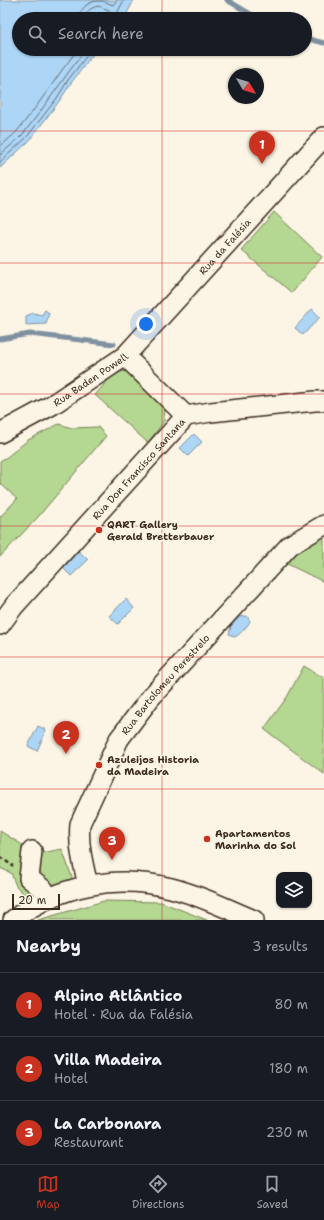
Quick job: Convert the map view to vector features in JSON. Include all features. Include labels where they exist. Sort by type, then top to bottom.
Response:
[{"type":"street","name":"Rua da Falésia","points":[[125,356],[324,137]]},
{"type":"street","name":"Rua Baden Powell","points":[[0,433],[52,405],[125,356],[186,416]]},
{"type":"street","name":"Rua Don Francisco Santana","points":[[0,625],[14,606],[186,416],[211,412],[324,401]]},
{"type":"street","name":"Rua Bartolomeu Perestrelo","points":[[88,885],[80,853],[80,824],[119,739],[151,697],[290,545],[324,525]]},
{"type":"street","points":[[32,851],[29,878],[44,890],[49,898]]},
{"type":"street","points":[[13,920],[49,898],[88,885],[132,882],[172,888],[214,903],[254,920]]},
{"type":"green space","points":[[274,212],[322,257],[292,293],[241,250]]},
{"type":"green space","points":[[116,371],[129,372],[165,407],[164,421],[148,443],[95,395]]},
{"type":"green space","points":[[59,424],[72,428],[98,427],[106,436],[38,517],[0,557],[0,517],[17,499],[0,483],[0,461],[28,440]]},
{"type":"green space","points":[[324,535],[324,582],[283,562],[298,550]]},
{"type":"green space","points":[[304,666],[324,678],[324,774],[264,729],[287,697]]},
{"type":"green space","points":[[0,831],[37,854],[62,849],[74,883],[29,899],[16,886],[11,873],[0,868]]},
{"type":"green space","points":[[104,901],[161,902],[207,920],[38,920]]},
{"type":"water","points":[[0,0],[134,0],[128,12],[12,12],[12,56],[92,56],[29,141],[0,168]]},
{"type":"water","points":[[312,309],[320,317],[303,335],[295,328]]},
{"type":"water","points":[[45,310],[49,313],[46,324],[26,325],[26,316],[33,313],[42,315]]},
{"type":"water","points":[[194,434],[202,442],[188,456],[180,448]]},
{"type":"water","points":[[79,551],[88,560],[71,576],[63,568]]},
{"type":"water","points":[[126,599],[134,608],[118,624],[109,616]]},
{"type":"water","points":[[247,616],[250,621],[244,630],[235,637],[229,634],[231,626],[239,617]]},
{"type":"water","points":[[38,726],[46,730],[37,751],[28,746]]},
{"type":"waterway","points":[[227,0],[247,12]]},
{"type":"waterway","points":[[312,40],[324,43]]},
{"type":"waterway","points":[[0,339],[30,334],[114,344]]},
{"type":"place","name":"Alpino Atlântico","points":[[262,164]]},
{"type":"place","name":"QART Gallery Gerald Bretterbauer","points":[[99,530]]},
{"type":"place","name":"Villa Madeira","points":[[66,754]]},
{"type":"place","name":"Azuleijos Historia da Madeira","points":[[99,765]]},
{"type":"place","name":"Apartamentos Marinha do Sol","points":[[207,839]]},
{"type":"place","name":"La Carbonara","points":[[112,860]]}]
